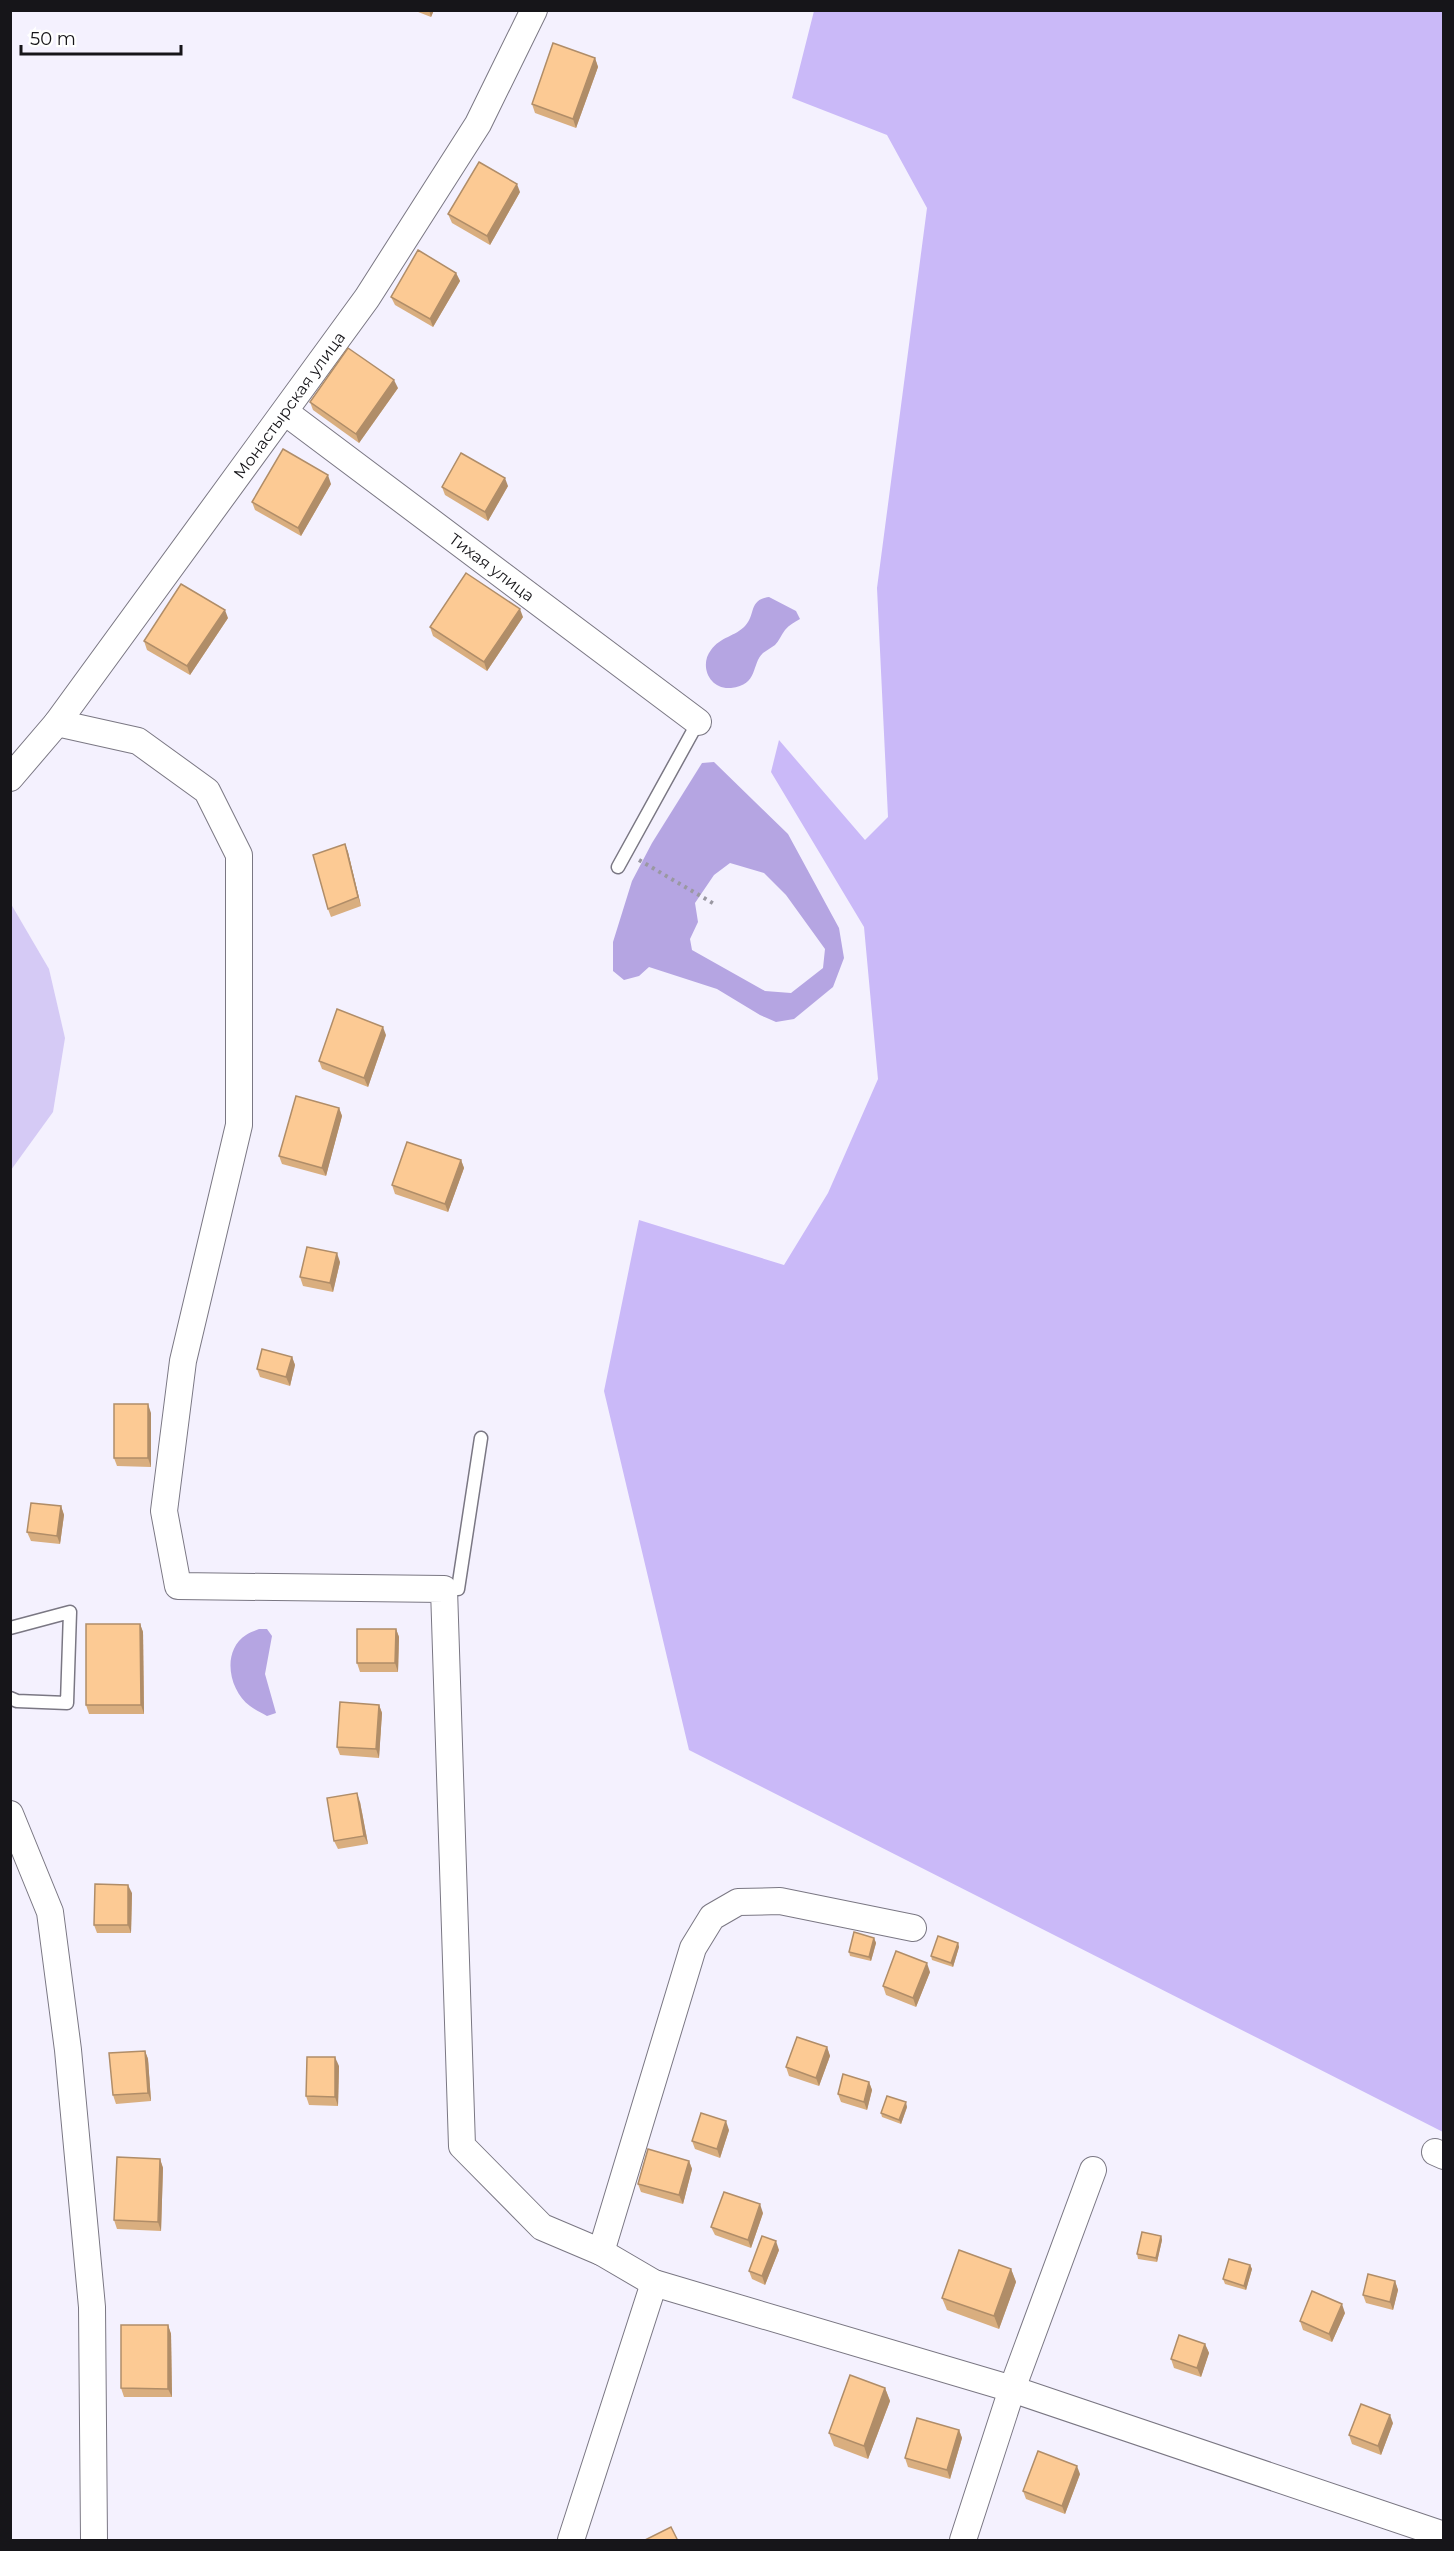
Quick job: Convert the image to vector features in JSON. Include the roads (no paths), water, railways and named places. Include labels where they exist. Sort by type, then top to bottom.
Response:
[{"type":"street","name":"Монастырская улица","points":[[10,778],[57,723],[367,298],[478,124],[534,10]]},
{"type":"street","name":"Тихая улица","points":[[285,412],[698,722]]},
{"type":"street","points":[[57,723],[138,741],[207,791],[239,855],[239,1125],[183,1361],[164,1511],[178,1586],[444,1589],[462,2146],[542,2227],[601,2252],[654,2283],[1012,2389],[1443,2535]]},
{"type":"street","points":[[10,1814],[50,1912],[68,2050],[92,2307],[94,2541]]},
{"type":"street","points":[[601,2252],[693,1948],[712,1917],[738,1902],[780,1901],[913,1928]]},
{"type":"street","points":[[963,2541],[1012,2389],[1093,2170]]},
{"type":"street","points":[[571,2541],[654,2283]]},
{"type":"lane","points":[[618,867],[698,722]]},
{"type":"lane","points":[[444,1589],[459,1589],[481,1438]]},
{"type":"lane","points":[[10,1628],[70,1612],[67,1703],[17,1701],[10,1698]]}]
